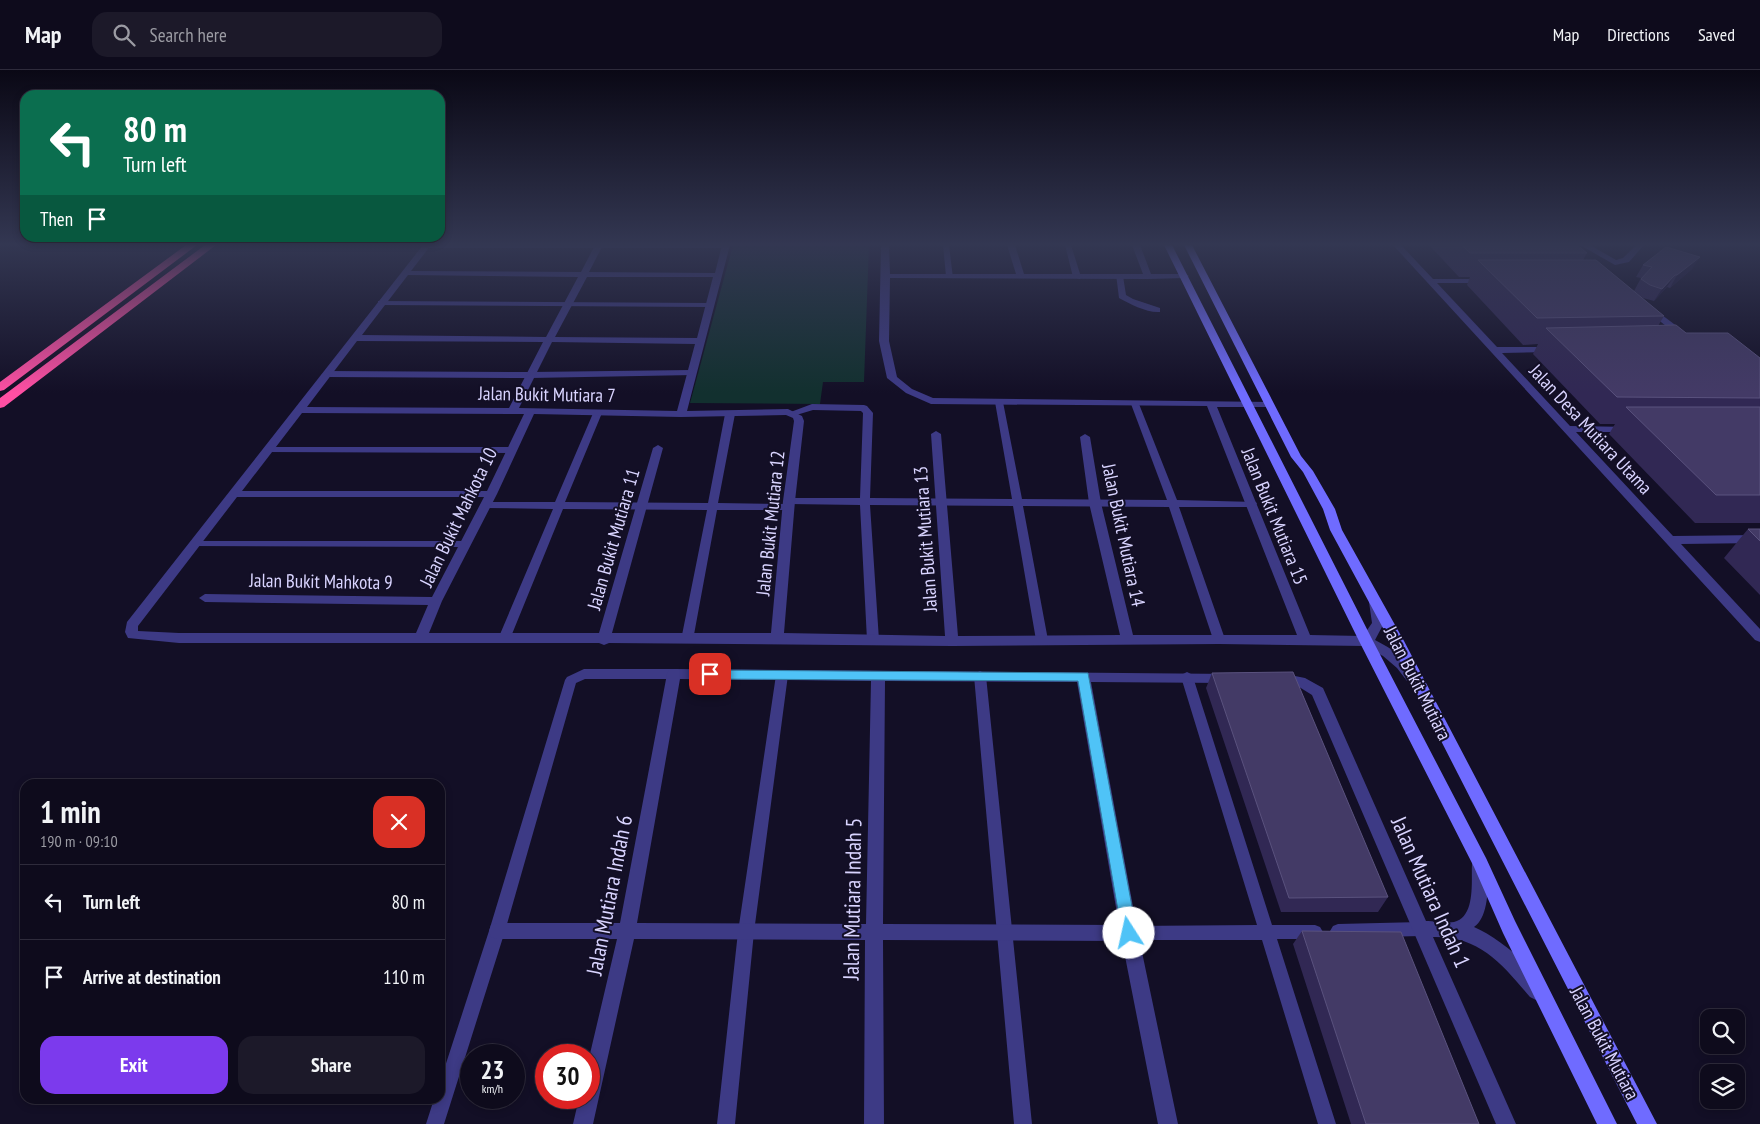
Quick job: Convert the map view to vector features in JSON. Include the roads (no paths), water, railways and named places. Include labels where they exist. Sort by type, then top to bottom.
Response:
[{"type":"highway","points":[[0,388],[126,294]]},
{"type":"highway","points":[[0,404],[146,294]]},
{"type":"street","points":[[388,294],[235,494],[132,624],[130,632],[133,635],[178,638],[604,640],[777,638],[952,641],[1219,639],[1366,641],[1388,653],[1402,664],[1421,688]]},
{"type":"street","points":[[512,411],[572,294]]},
{"type":"street","points":[[681,414],[712,294]]},
{"type":"street","points":[[885,294],[884,341],[892,378],[909,391],[932,401],[1268,404]]},
{"type":"street","name":"Jalan Bukit Mutiara","points":[[1194,294],[1366,641],[1480,864],[1607,1124]]},
{"type":"street","name":"Jalan Bukit Mutiara","points":[[1213,294],[1296,457],[1308,471],[1329,509],[1336,530],[1421,688],[1647,1124]]},
{"type":"street","name":"Jalan Desa Mutiara Utama","points":[[1441,294],[1760,637]]},
{"type":"street","points":[[1642,303],[1688,340]]},
{"type":"street","points":[[355,338],[699,340]]},
{"type":"street","points":[[1493,350],[1560,348]]},
{"type":"street","name":"Jalan Bukit Mutiara 15","points":[[1211,404],[1306,641]]},
{"type":"street","name":"Jalan Bukit Mutiara 7","points":[[300,410],[681,414],[788,412],[794,414]]},
{"type":"street","name":"Jalan Bukit Mahkota 10","points":[[420,639],[436,601],[491,494],[530,411]]},
{"type":"street","name":"Jalan Bukit Mutiara 12","points":[[777,638],[789,504],[799,420],[794,414]]},
{"type":"street","points":[[1567,429],[1644,429]]},
{"type":"street","name":"Jalan Bukit Mutiara 13","points":[[936,434],[952,641]]},
{"type":"street","name":"Jalan Bukit Mutiara 14","points":[[1085,437],[1094,503],[1128,640]]},
{"type":"street","name":"Jalan Bukit Mutiara 11","points":[[604,640],[658,448]]},
{"type":"street","points":[[235,494],[491,494]]},
{"type":"street","points":[[1670,540],[1760,539]]},
{"type":"street","name":"Jalan Bukit Mahkota 9","points":[[205,598],[436,601]]},
{"type":"street","points":[[1366,641],[1376,632],[1379,625],[1374,599]]},
{"type":"street","points":[[674,674],[1243,678]]},
{"type":"street","name":"Jalan Mutiara Indah 6","points":[[583,1124],[627,931],[674,674]]},
{"type":"street","name":"Jalan Mutiara Indah 5","points":[[874,1124],[874,932],[878,676]]},
{"type":"street","points":[[1084,677],[1129,933],[1168,1124]]},
{"type":"street","name":"Jalan Mutiara Indah 1","points":[[1262,678],[1290,678],[1306,682],[1318,692],[1506,1124]]},
{"type":"street","points":[[1457,930],[1472,918],[1479,900],[1480,864]]},
{"type":"street","points":[[1421,929],[1457,930],[1478,938],[1508,957],[1549,1007]]},
{"type":"street","points":[[497,931],[1129,933]]},
{"type":"lane","points":[[1122,294],[1138,305],[1158,310]]},
{"type":"lane","points":[[381,303],[709,305]]},
{"type":"lane","points":[[327,374],[691,374]]},
{"type":"lane","points":[[999,402],[1042,640]]},
{"type":"lane","points":[[1135,404],[1173,504],[1219,639]]},
{"type":"lane","points":[[794,414],[812,407],[867,409],[865,501],[873,640]]},
{"type":"lane","points":[[504,639],[597,412]]},
{"type":"lane","points":[[687,640],[730,414]]},
{"type":"lane","points":[[269,450],[511,450]]},
{"type":"lane","points":[[485,505],[712,506],[865,501],[1252,504]]},
{"type":"lane","points":[[195,544],[464,544]]},
{"type":"lane","points":[[445,1093],[497,931],[571,680],[584,674],[674,674]]},
{"type":"lane","points":[[726,1124],[746,932],[782,675]]},
{"type":"lane","points":[[980,676],[1024,1124]]},
{"type":"lane","points":[[1187,677],[1327,1124]]},
{"type":"lane","points":[[1129,933],[1268,934],[1421,929]]},
{"type":"lane","points":[[435,1124],[441,1104]]}]
